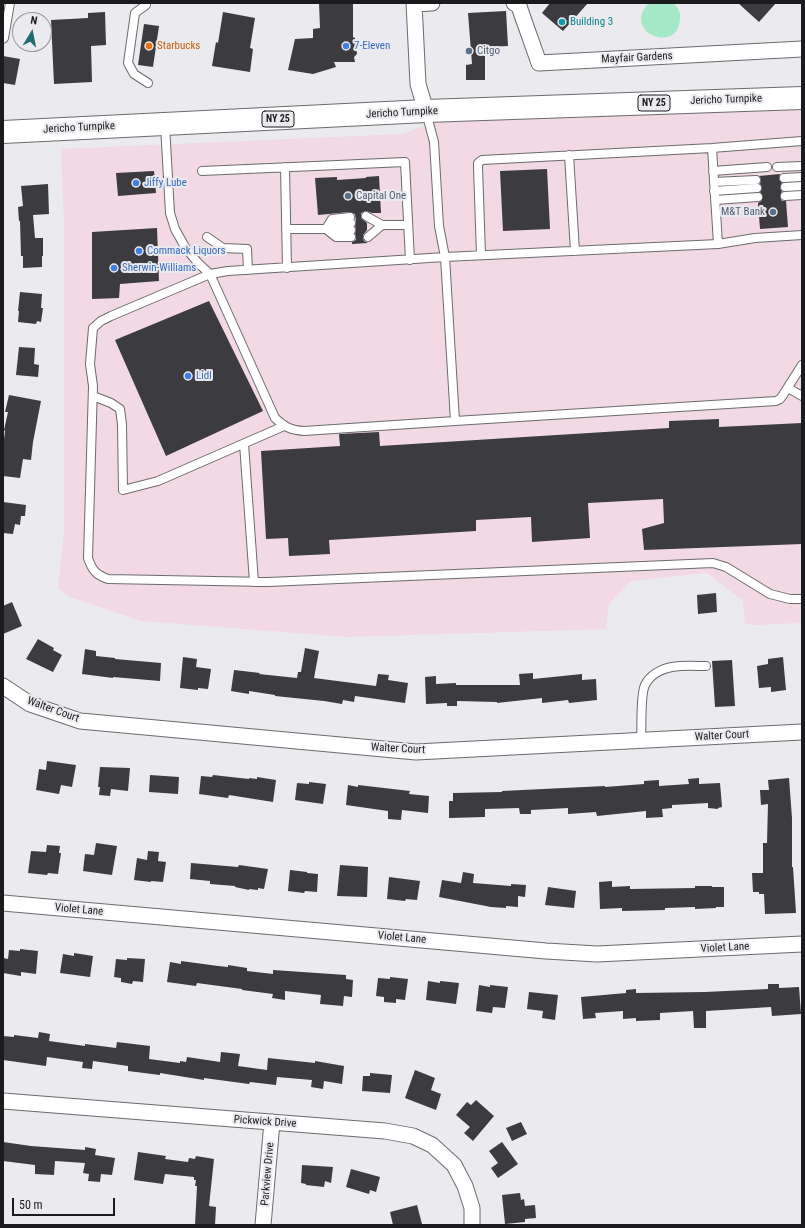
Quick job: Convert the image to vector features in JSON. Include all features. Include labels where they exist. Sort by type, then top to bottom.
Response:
[{"type":"main road","name":"Jericho Turnpike","points":[[3,132],[426,111],[802,98]]},
{"type":"street","points":[[426,111],[418,84],[414,3],[432,3]]},
{"type":"street","name":"Mayfair Gardens","points":[[514,3],[519,6],[539,63],[802,49]]},
{"type":"street","name":"Walter Court","points":[[3,686],[30,704],[80,721],[416,752],[802,732]]},
{"type":"street","name":"Violet Lane","points":[[3,904],[546,951],[597,954],[802,944]]},
{"type":"street","name":"Pickwick Drive","points":[[3,1101],[385,1131],[413,1136],[432,1145],[454,1165],[465,1186],[472,1208],[472,1225]]},
{"type":"street","name":"Parkview Drive","points":[[263,1225],[272,1122]]},
{"type":"lane","points":[[3,39],[6,16],[10,3]]},
{"type":"lane","points":[[146,6],[135,13],[128,64],[134,74],[148,83]]},
{"type":"lane","points":[[426,111],[434,142],[439,226],[446,257],[455,421]]},
{"type":"lane","points":[[165,124],[170,213],[175,229],[185,247],[198,263],[210,274],[267,402],[275,418],[284,426],[295,430],[304,431],[776,401],[780,400],[802,365]]},
{"type":"lane","points":[[481,255],[478,163],[482,160],[712,148],[802,141]]},
{"type":"lane","points":[[712,148],[718,244]]},
{"type":"lane","points":[[569,155],[575,251]]},
{"type":"lane","points":[[202,171],[405,162],[410,260]]},
{"type":"lane","points":[[777,167],[802,166]]},
{"type":"lane","points":[[285,167],[287,268]]},
{"type":"lane","points":[[713,171],[767,167]]},
{"type":"lane","points":[[784,178],[802,177]]},
{"type":"lane","points":[[714,182],[756,180]]},
{"type":"lane","points":[[802,186],[785,191],[802,195]]},
{"type":"lane","points":[[714,191],[757,193],[715,200]]},
{"type":"lane","points":[[286,229],[326,228],[336,237],[351,227],[332,219],[326,228]]},
{"type":"lane","points":[[382,225],[367,226],[408,225]]},
{"type":"lane","points":[[802,235],[755,238],[718,244],[446,257],[248,270],[210,274],[111,316],[101,321],[93,328],[90,364],[93,396],[88,558],[91,568],[101,577],[108,579],[254,582],[713,563],[726,567],[770,594],[790,599],[802,599]]},
{"type":"lane","points":[[207,237],[223,248],[247,249],[248,270]]},
{"type":"lane","points":[[788,388],[802,396]]},
{"type":"lane","points":[[93,396],[120,409],[122,424],[123,490],[158,481],[284,426]]},
{"type":"lane","points":[[244,444],[254,582]]},
{"type":"lane","points":[[641,740],[644,686],[650,676],[671,667],[706,666]]},
{"type":"shaded area","points":[[802,98],[802,623],[751,625],[745,623],[743,601],[707,573],[631,581],[609,604],[606,629],[348,637],[141,621],[70,597],[58,588],[64,532],[64,220],[61,149],[403,134],[465,110]]},
{"type":"green space","points":[[649,3],[673,3],[678,8],[680,12],[680,19],[677,30],[670,36],[662,38],[653,35],[646,30],[641,23],[642,13]]},
{"type":"building","points":[[319,3],[353,3],[353,37],[355,38],[357,54],[354,57],[355,62],[334,62],[336,67],[313,74],[288,70],[295,39],[313,38],[313,29],[320,28]]},
{"type":"building","name":"Building 3","points":[[550,3],[588,3],[563,31],[542,13]]},
{"type":"building","points":[[738,3],[776,3],[759,22]]},
{"type":"building","points":[[506,11],[508,46],[485,47],[485,80],[466,80],[466,65],[472,64],[468,13]]},
{"type":"building","points":[[105,12],[106,45],[91,46],[92,82],[54,84],[52,20],[88,18],[88,13]]},
{"type":"building","points":[[223,12],[255,18],[250,48],[253,49],[250,72],[212,66],[216,42],[218,43]]},
{"type":"building","name":"Starbucks","points":[[144,24],[159,26],[153,67],[138,65]]},
{"type":"building","points":[[3,56],[20,59],[15,85],[3,83]]},
{"type":"building","points":[[547,169],[550,229],[503,231],[500,171]]},
{"type":"building","name":"Jiffy Lube","points":[[154,171],[156,193],[118,196],[116,173]]},
{"type":"building","name":"M&T Bank","points":[[780,174],[779,179],[782,183],[780,188],[782,191],[780,197],[782,201],[786,201],[788,227],[760,229],[758,203],[763,197],[760,192],[762,187],[759,176]]},
{"type":"building","name":"Capital One","points":[[379,176],[381,213],[366,211],[361,213],[361,218],[367,223],[367,230],[363,235],[363,238],[364,241],[368,243],[352,244],[352,242],[356,240],[355,214],[349,212],[318,215],[315,178],[337,177],[337,180]]},
{"type":"building","points":[[48,184],[49,214],[33,215],[35,238],[43,238],[42,267],[23,268],[18,207],[23,206],[21,186]]},
{"type":"building","points":[[157,228],[159,281],[120,284],[119,298],[92,299],[92,232]]},
{"type":"building","points":[[20,292],[42,294],[41,308],[43,308],[41,322],[37,321],[36,324],[18,322]]},
{"type":"building","name":"Lidl","points":[[209,301],[263,411],[166,456],[115,340]]},
{"type":"building","points":[[19,347],[35,348],[34,364],[39,365],[38,377],[16,375]]},
{"type":"building","points":[[9,395],[41,401],[31,460],[23,459],[20,478],[3,476],[4,430],[8,412],[5,412]]},
{"type":"building","points":[[719,419],[719,427],[802,423],[802,544],[644,550],[642,529],[664,523],[663,499],[588,503],[590,538],[532,542],[531,517],[476,520],[476,531],[329,540],[330,554],[289,556],[288,538],[266,539],[261,451],[340,446],[339,434],[379,432],[380,446],[669,428],[669,421]]},
{"type":"building","points":[[3,502],[26,505],[25,516],[21,516],[20,525],[15,524],[13,534],[3,533]]},
{"type":"building","points":[[716,593],[717,612],[698,614],[697,595]]},
{"type":"building","points":[[12,602],[22,626],[3,634],[3,606]]},
{"type":"building","points":[[38,639],[54,648],[53,650],[62,655],[53,672],[26,659]]},
{"type":"building","points":[[305,648],[319,651],[314,678],[376,686],[378,674],[389,675],[388,680],[408,683],[405,703],[355,696],[354,702],[343,700],[342,704],[275,696],[249,691],[249,694],[231,691],[234,670],[297,678],[298,672],[301,672]]},
{"type":"building","points":[[85,649],[96,651],[96,656],[161,663],[160,681],[113,678],[82,674]]},
{"type":"building","points":[[183,657],[197,659],[196,667],[211,669],[208,689],[198,688],[198,690],[180,688]]},
{"type":"building","points":[[783,657],[786,690],[771,692],[771,687],[759,688],[757,666],[768,664],[768,659]]},
{"type":"building","points":[[732,660],[735,706],[715,707],[712,661]]},
{"type":"building","points":[[533,673],[533,679],[582,674],[582,680],[596,679],[597,700],[569,703],[568,700],[542,703],[542,698],[497,703],[457,701],[457,706],[447,706],[447,703],[426,704],[425,677],[436,676],[436,684],[456,683],[456,685],[520,685],[519,674]]},
{"type":"building","points":[[47,761],[76,765],[72,787],[61,785],[59,794],[36,790],[39,769],[46,770]]},
{"type":"building","points":[[100,767],[130,768],[128,791],[111,789],[110,796],[99,795],[100,787],[98,787]]},
{"type":"building","points":[[150,775],[179,777],[178,794],[149,792]]},
{"type":"building","points":[[213,775],[249,779],[257,779],[257,777],[276,780],[273,802],[229,795],[228,798],[199,794],[201,776],[212,777]]},
{"type":"building","points":[[699,778],[699,784],[720,783],[722,807],[718,809],[708,808],[708,803],[672,805],[672,808],[662,809],[663,817],[646,818],[646,811],[597,816],[596,812],[568,814],[568,808],[531,810],[531,814],[520,814],[519,808],[485,809],[485,817],[449,818],[449,801],[453,801],[453,793],[605,787],[644,784],[644,781],[659,780],[659,786],[689,784],[688,779]]},
{"type":"building","points":[[789,778],[792,818],[792,867],[796,913],[765,914],[764,894],[753,892],[752,873],[763,873],[763,843],[767,843],[768,804],[761,805],[760,790],[769,790],[768,780]]},
{"type":"building","points":[[309,782],[326,784],[323,804],[295,800],[297,783],[309,784]]},
{"type":"building","points":[[348,785],[410,791],[409,794],[429,796],[428,813],[402,810],[401,820],[388,819],[388,811],[346,805]]},
{"type":"building","points":[[96,843],[117,846],[112,875],[83,871],[85,854],[94,855]]},
{"type":"building","points":[[47,845],[60,846],[59,853],[61,853],[58,874],[48,873],[47,875],[28,873],[31,851],[46,852]]},
{"type":"building","points":[[148,851],[159,852],[158,861],[166,862],[163,882],[134,880],[137,858],[147,860]]},
{"type":"building","points":[[191,863],[238,867],[239,865],[268,869],[264,889],[258,888],[258,890],[249,890],[235,886],[210,884],[210,881],[190,879]]},
{"type":"building","points":[[340,865],[368,867],[367,897],[337,896]]},
{"type":"building","points":[[290,870],[318,874],[317,892],[305,891],[304,893],[288,891]]},
{"type":"building","points":[[463,872],[474,874],[473,883],[511,886],[511,884],[526,885],[525,897],[518,896],[518,907],[506,906],[506,908],[491,907],[439,897],[442,880],[461,883]]},
{"type":"building","points":[[389,877],[420,881],[417,900],[406,899],[405,901],[387,899]]},
{"type":"building","points":[[612,881],[612,887],[630,886],[630,889],[695,888],[695,886],[724,887],[724,907],[695,909],[695,907],[665,908],[665,910],[622,911],[622,908],[600,909],[599,882]]},
{"type":"building","points":[[548,887],[576,891],[574,908],[545,905]]},
{"type":"building","points":[[20,949],[38,951],[36,974],[21,972],[21,976],[3,973],[3,958],[8,959],[9,950],[20,951]]},
{"type":"building","points":[[74,953],[93,956],[90,977],[60,973],[63,954],[74,956]]},
{"type":"building","points":[[127,958],[145,959],[143,982],[133,981],[132,984],[121,982],[121,978],[114,977],[116,959],[127,960]]},
{"type":"building","points":[[181,961],[228,967],[228,965],[247,968],[247,971],[273,974],[273,970],[346,975],[346,979],[353,980],[352,997],[344,996],[343,1006],[320,1004],[321,995],[285,991],[285,1000],[272,998],[273,994],[242,989],[197,983],[196,986],[167,982],[170,962],[181,964]]},
{"type":"building","points":[[390,977],[408,979],[405,1000],[396,999],[396,1003],[384,1002],[384,997],[376,996],[378,978],[390,979]]},
{"type":"building","points":[[428,981],[440,983],[440,981],[459,983],[456,1004],[426,1000]]},
{"type":"building","points":[[768,984],[779,984],[779,988],[799,987],[801,1014],[772,1016],[771,1007],[706,1011],[706,1028],[694,1028],[693,1011],[660,1013],[660,1020],[636,1021],[636,1018],[623,1019],[623,1011],[595,1013],[596,1018],[583,1019],[581,997],[626,993],[626,990],[636,989],[636,993],[768,989]]},
{"type":"building","points":[[479,985],[490,987],[490,985],[508,987],[505,1008],[493,1007],[492,1013],[476,1011]]},
{"type":"building","points":[[529,992],[558,995],[555,1020],[542,1018],[543,1011],[527,1009]]},
{"type":"building","points":[[39,1032],[50,1034],[49,1041],[85,1046],[85,1044],[116,1048],[117,1042],[150,1046],[149,1059],[180,1063],[180,1061],[186,1062],[187,1057],[220,1062],[221,1052],[240,1054],[238,1066],[267,1070],[268,1058],[315,1063],[315,1061],[344,1066],[342,1084],[324,1081],[323,1089],[311,1087],[312,1080],[277,1077],[276,1085],[250,1082],[249,1084],[204,1078],[204,1080],[160,1073],[160,1075],[128,1071],[128,1066],[93,1061],[92,1069],[82,1068],[83,1062],[47,1057],[46,1066],[3,1060],[3,1036],[14,1037],[14,1035],[38,1038]]},
{"type":"building","points":[[415,1070],[435,1078],[431,1090],[441,1094],[436,1110],[405,1098]]},
{"type":"building","points":[[370,1073],[392,1075],[390,1093],[362,1091],[363,1076],[370,1076]]},
{"type":"building","points":[[476,1100],[494,1116],[473,1141],[464,1133],[470,1127],[456,1115],[467,1102],[471,1105]]},
{"type":"building","points":[[521,1122],[527,1134],[512,1141],[506,1128]]},
{"type":"building","points":[[3,1142],[31,1146],[85,1150],[85,1147],[96,1149],[95,1155],[115,1158],[112,1175],[101,1174],[100,1182],[88,1181],[89,1174],[83,1173],[85,1163],[55,1161],[54,1175],[35,1174],[35,1165],[3,1161]]},
{"type":"building","points":[[502,1142],[518,1164],[498,1178],[491,1168],[498,1163],[489,1151]]},
{"type":"building","points":[[138,1152],[166,1156],[165,1159],[188,1162],[189,1158],[195,1159],[196,1156],[214,1159],[209,1206],[216,1207],[215,1225],[195,1225],[197,1186],[195,1186],[196,1180],[194,1180],[194,1177],[165,1174],[163,1184],[134,1180]]},
{"type":"building","points":[[302,1165],[333,1167],[331,1183],[325,1181],[324,1187],[301,1183]]},
{"type":"building","points":[[351,1169],[380,1177],[376,1192],[370,1190],[369,1194],[346,1187]]},
{"type":"building","points":[[520,1193],[521,1200],[524,1199],[525,1206],[535,1205],[536,1218],[525,1219],[525,1222],[505,1224],[502,1195]]},
{"type":"building","points":[[417,1205],[422,1224],[393,1225],[390,1212]]},
{"type":"place","name":"Building 3","points":[[562,22]]},
{"type":"place","name":"Starbucks","points":[[149,46]]},
{"type":"place","name":"7-Eleven","points":[[346,46]]},
{"type":"place","name":"Citgo","points":[[469,51]]},
{"type":"place","name":"Jiffy Lube","points":[[136,183]]},
{"type":"place","name":"Capital One","points":[[348,196]]},
{"type":"place","name":"M&T Bank","points":[[773,212]]},
{"type":"place","name":"Commack Liquors","points":[[139,251]]},
{"type":"place","name":"Sherwin-Williams","points":[[114,268]]},
{"type":"place","name":"Lidl","points":[[188,376]]}]
